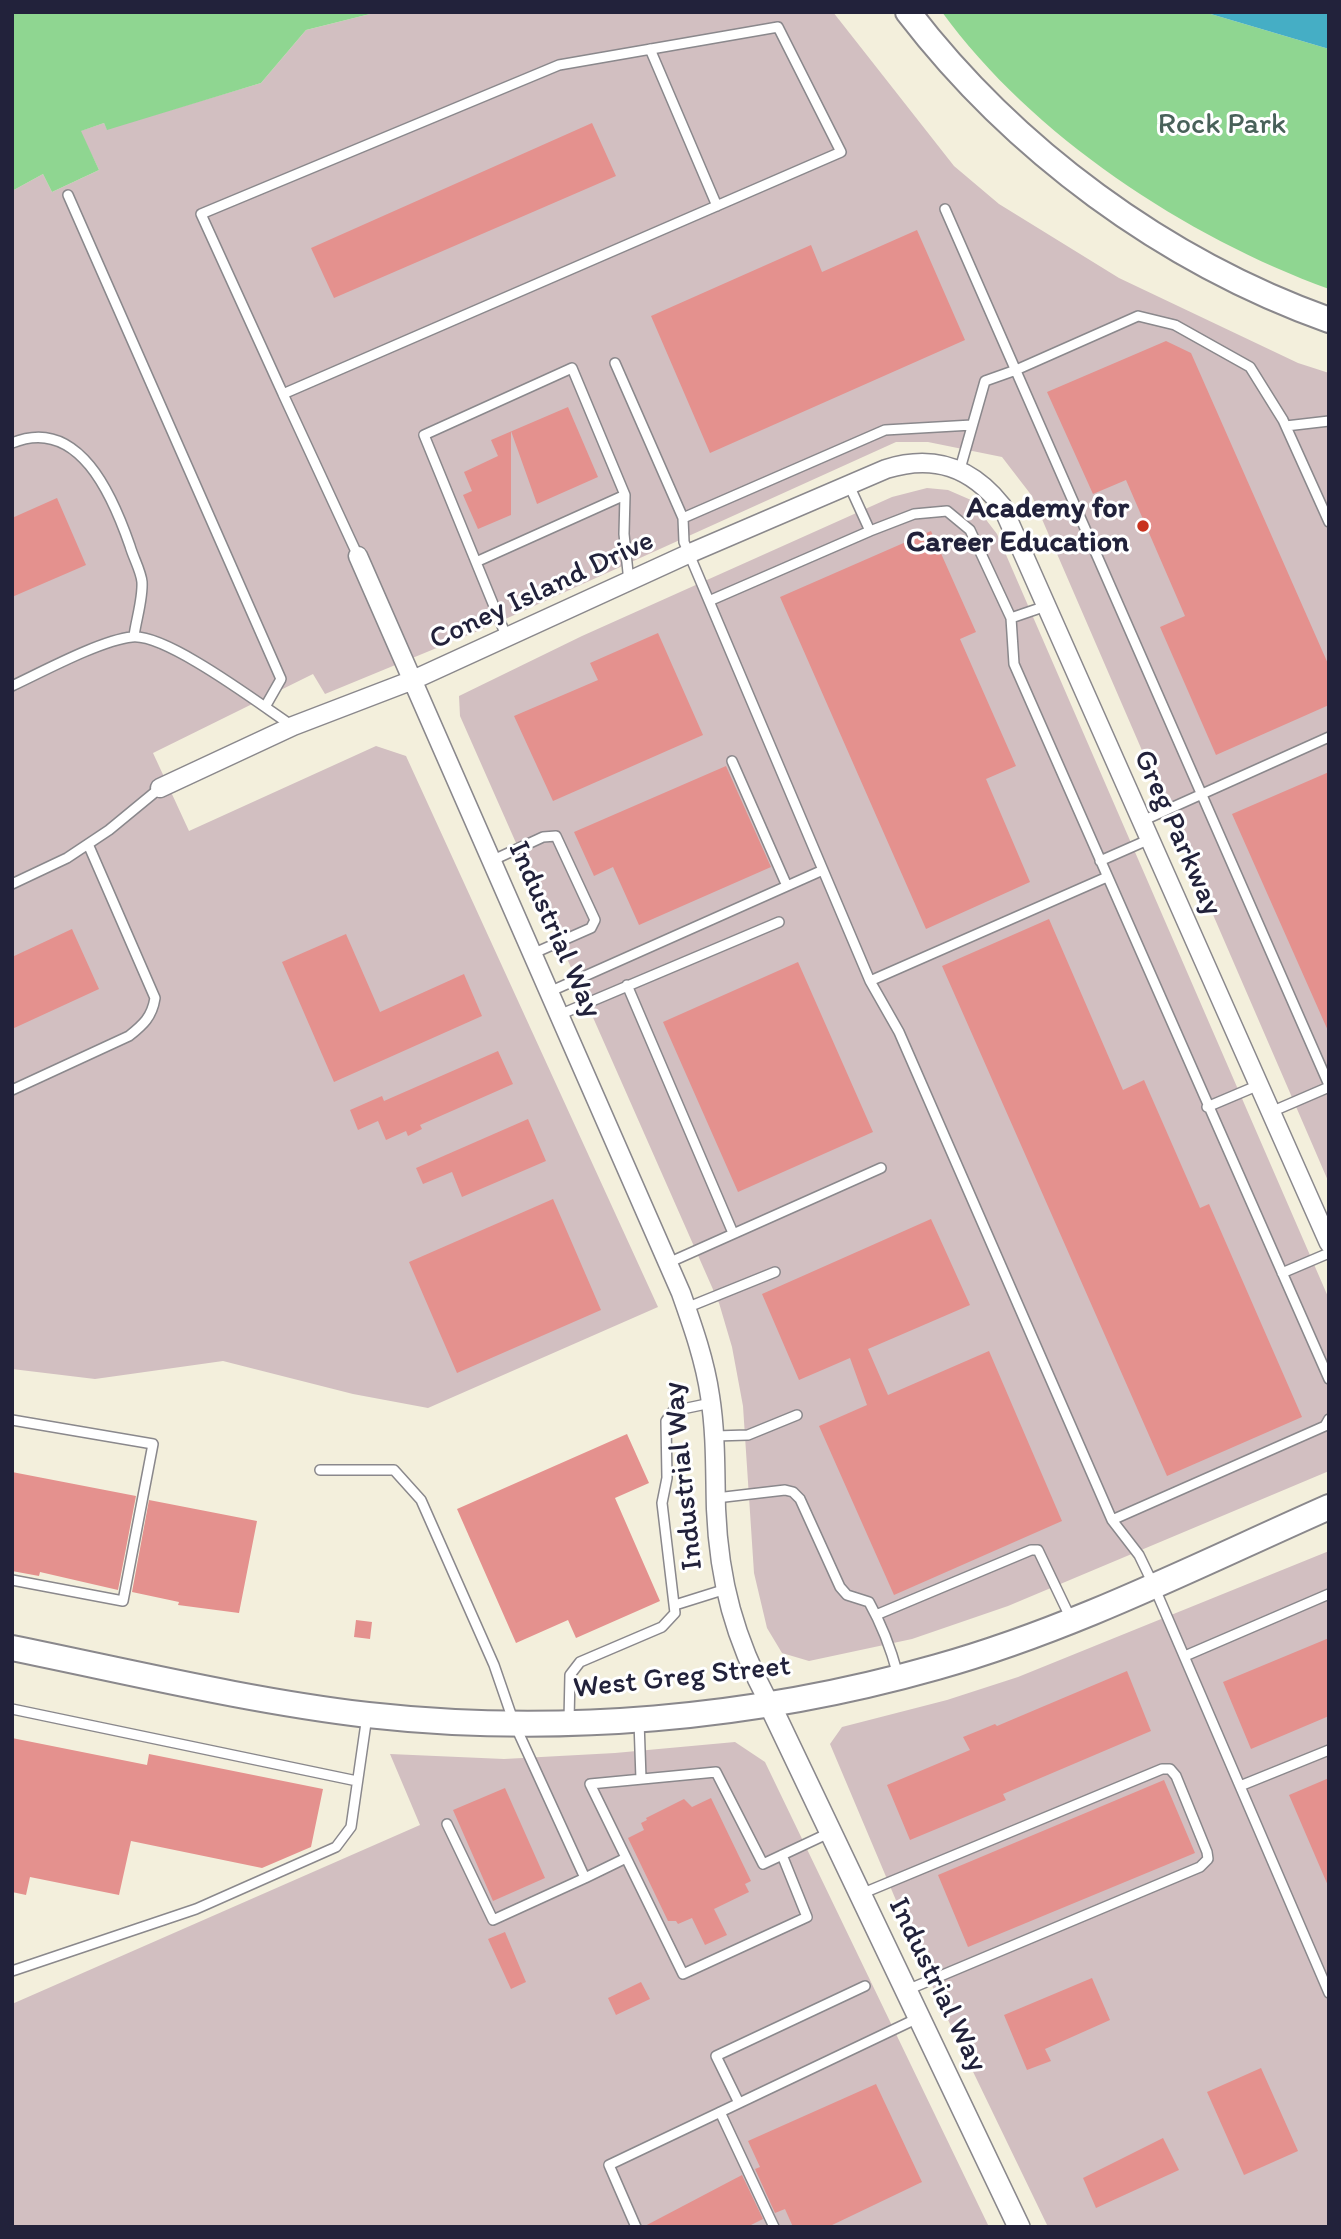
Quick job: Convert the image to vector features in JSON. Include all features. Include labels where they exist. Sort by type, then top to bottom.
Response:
[{"type":"main road","points":[[908,12],[930,41],[1003,117],[1092,191],[1147,230],[1219,271],[1329,320]]},
{"type":"main road","name":"West Greg Street","points":[[12,1648],[271,1700],[367,1714],[513,1723],[639,1720],[769,1703],[898,1677],[992,1650],[1072,1621],[1329,1507]]},
{"type":"street","name":"Coney Island Drive","points":[[160,788],[293,726],[413,680],[688,554],[849,485],[905,463],[930,461],[956,468]]},
{"type":"street","name":"Greg Parkway","points":[[956,468],[987,487],[1002,506],[1329,1243]]},
{"type":"street","name":"Industrial Way","points":[[358,556],[686,1308],[699,1345],[711,1404],[715,1436],[716,1497],[726,1589],[745,1657],[1020,2227]]},
{"type":"lane","points":[[283,394],[841,152],[778,27],[559,65],[201,214],[283,394],[358,556]]},
{"type":"lane","points":[[650,49],[717,206]]},
{"type":"lane","points":[[68,195],[281,680],[265,707]]},
{"type":"lane","points":[[946,209],[1329,1086],[1271,1112]]},
{"type":"lane","points":[[956,468],[985,380],[1016,370],[1138,316],[1175,325],[1250,367],[1286,426],[1329,522]]},
{"type":"lane","points":[[615,363],[683,518],[684,542],[688,554],[870,981],[899,1032],[1112,1520],[1139,1555],[1153,1584],[1329,1993]]},
{"type":"lane","points":[[507,638],[424,436],[572,368],[625,495],[624,534],[629,582]]},
{"type":"lane","points":[[1286,426],[1329,421]]},
{"type":"lane","points":[[683,518],[885,430],[972,425]]},
{"type":"lane","points":[[12,443],[22,439],[51,439],[76,449],[102,480],[125,532],[142,582],[134,636]]},
{"type":"lane","points":[[849,485],[870,531]]},
{"type":"lane","points":[[476,562],[625,495]]},
{"type":"lane","points":[[709,601],[914,514],[947,511],[970,530],[1011,618],[1014,664],[1329,1379]]},
{"type":"lane","points":[[1011,618],[1046,606]]},
{"type":"lane","points":[[12,686],[78,655],[134,636],[184,653],[293,726]]},
{"type":"lane","points":[[1142,821],[1329,737]]},
{"type":"lane","points":[[732,761],[787,886]]},
{"type":"lane","points":[[12,884],[67,858],[160,788]]},
{"type":"lane","points":[[491,861],[543,837],[556,836],[595,920],[591,928],[532,954]]},
{"type":"lane","points":[[1100,861],[1150,839]]},
{"type":"lane","points":[[12,1090],[129,1036],[144,1024],[153,1011],[155,998],[88,844]]},
{"type":"lane","points":[[549,992],[823,870]]},
{"type":"lane","points":[[870,981],[1107,877]]},
{"type":"lane","points":[[559,1015],[779,922]]},
{"type":"lane","points":[[627,985],[733,1233]]},
{"type":"lane","points":[[1208,1107],[1258,1085]]},
{"type":"lane","points":[[668,1263],[881,1168]]},
{"type":"lane","points":[[1283,1273],[1329,1253]]},
{"type":"lane","points":[[686,1308],[775,1272]]},
{"type":"lane","points":[[569,1723],[570,1675],[580,1662],[662,1627],[675,1614],[663,1503],[667,1478],[666,1420],[673,1411],[711,1404]]},
{"type":"lane","points":[[715,1436],[748,1435],[797,1415]]},
{"type":"lane","points":[[1112,1520],[1325,1426],[1329,1419]]},
{"type":"lane","points":[[12,1420],[153,1444],[123,1601],[12,1580]]},
{"type":"lane","points":[[320,1470],[394,1470],[421,1500],[494,1665],[513,1723],[585,1878]]},
{"type":"lane","points":[[716,1497],[793,1492],[800,1499],[840,1587],[847,1595],[869,1602],[892,1651],[898,1677]]},
{"type":"lane","points":[[876,1615],[1031,1550],[1038,1550],[1072,1621]]},
{"type":"lane","points":[[675,1605],[726,1589]]},
{"type":"lane","points":[[1185,1656],[1329,1594]]},
{"type":"lane","points":[[12,1709],[357,1781]]},
{"type":"lane","points":[[12,1971],[196,1909],[336,1847],[351,1827],[367,1714]]},
{"type":"lane","points":[[639,1720],[641,1779]]},
{"type":"lane","points":[[1240,1786],[1329,1749]]},
{"type":"lane","points":[[861,1894],[1162,1769],[1170,1769],[1176,1776],[1207,1852],[1208,1859],[1200,1867],[907,1990]]},
{"type":"lane","points":[[782,1855],[807,1917],[683,1974],[590,1784],[716,1772],[763,1864],[782,1855],[831,1832]]},
{"type":"lane","points":[[447,1824],[493,1920],[626,1858]]},
{"type":"lane","points":[[739,2103],[716,2056],[866,1986]]},
{"type":"lane","points":[[636,2227],[609,2165],[919,2017]]},
{"type":"lane","points":[[720,2112],[774,2227]]},
{"type":"shaded area","points":[[378,12],[833,12],[954,166],[999,204],[1119,278],[1298,363],[1329,373],[1329,1183],[1032,496],[1002,457],[928,442],[896,442],[490,626],[325,694],[313,674],[153,753],[189,831],[376,746],[406,756],[658,1307],[428,1408],[353,1394],[223,1361],[95,1379],[12,1369],[12,191],[43,174],[52,192],[99,170],[80,131],[104,123],[107,129],[261,83],[306,30]]},
{"type":"shaded area","points":[[927,488],[948,490],[971,500],[997,534],[1329,1299],[1329,1471],[1008,1606],[912,1639],[809,1661],[782,1653],[767,1628],[754,1573],[743,1406],[732,1347],[719,1303],[460,716],[459,696],[582,636],[892,497]]},
{"type":"shaded area","points":[[1329,1551],[1329,2227],[1048,2227],[936,1995],[830,1744],[842,1727],[947,1700],[1018,1677]]},
{"type":"shaded area","points":[[735,1742],[765,1762],[989,2227],[12,2227],[12,2004],[420,1825],[390,1754],[504,1759],[615,1753]]},
{"type":"green space","points":[[12,12],[378,12],[306,30],[261,83],[107,130],[104,123],[81,131],[99,170],[52,192],[43,174],[12,191]]},
{"type":"green space","name":"Rock Park","points":[[942,12],[1204,12],[1329,49],[1329,289],[1221,241],[1167,211],[1116,177],[1066,140],[1020,100],[979,57]]},
{"type":"water","points":[[1204,12],[1329,12],[1329,49]]},
{"type":"building","points":[[592,123],[616,176],[334,298],[311,248]]},
{"type":"building","points":[[917,230],[965,340],[710,453],[651,316],[811,245],[822,272]]},
{"type":"building","points":[[1166,341],[1191,353],[1329,666],[1329,705],[1216,755],[1160,627],[1185,616],[1126,480],[1093,494],[1047,392]]},
{"type":"building","points":[[568,407],[598,477],[537,504],[511,431]]},
{"type":"building","points":[[511,431],[511,515],[478,529],[463,495],[472,491],[464,472],[498,456],[491,440]]},
{"type":"building","points":[[57,498],[86,565],[12,597],[12,518]]},
{"type":"building","points":[[931,531],[976,632],[960,639],[1016,766],[986,779],[1030,882],[926,929],[780,597]]},
{"type":"building","points":[[658,633],[703,735],[553,801],[514,716],[598,680],[590,663]]},
{"type":"building","points":[[726,766],[771,867],[639,925],[613,867],[594,876],[574,832]]},
{"type":"building","points":[[1329,772],[1329,1033],[1232,814]]},
{"type":"building","points":[[1049,919],[1123,1090],[1144,1080],[1200,1208],[1209,1204],[1302,1417],[1167,1476],[942,966]]},
{"type":"building","points":[[72,929],[99,989],[12,1029],[12,957]]},
{"type":"building","points":[[346,934],[380,1012],[464,974],[482,1016],[334,1082],[282,962]]},
{"type":"building","points":[[798,962],[873,1132],[738,1192],[663,1022]]},
{"type":"building","points":[[498,1051],[513,1084],[420,1125],[422,1129],[408,1136],[406,1131],[386,1140],[378,1121],[358,1130],[350,1110],[382,1096],[384,1101]]},
{"type":"building","points":[[528,1119],[546,1161],[462,1197],[452,1172],[423,1184],[416,1168]]},
{"type":"building","points":[[553,1199],[601,1310],[457,1373],[409,1262]]},
{"type":"building","points":[[931,1219],[970,1305],[868,1349],[888,1395],[989,1351],[1062,1521],[894,1595],[819,1426],[867,1405],[850,1358],[799,1380],[762,1294]]},
{"type":"building","points":[[627,1434],[649,1483],[615,1498],[660,1601],[576,1638],[568,1620],[516,1643],[457,1509]]},
{"type":"building","points":[[12,1472],[136,1496],[118,1590],[40,1572],[39,1576],[12,1571]]},
{"type":"building","points":[[149,1500],[257,1521],[239,1613],[178,1605],[179,1602],[132,1592]]},
{"type":"building","points":[[356,1620],[372,1622],[370,1639],[354,1637]]},
{"type":"building","points":[[1329,1638],[1329,1716],[1251,1749],[1223,1682]]},
{"type":"building","points":[[1127,1671],[1151,1731],[1003,1794],[1006,1800],[910,1840],[887,1785],[970,1750],[963,1737],[995,1724],[997,1726]]},
{"type":"building","points":[[12,1738],[147,1765],[149,1754],[323,1789],[311,1847],[262,1868],[131,1841],[119,1895],[30,1877],[26,1895],[12,1892]]},
{"type":"building","points":[[1329,1778],[1329,1888],[1289,1795]]},
{"type":"building","points":[[1164,1780],[1195,1853],[968,1947],[938,1875]]},
{"type":"building","points":[[505,1788],[545,1878],[493,1901],[453,1810]]},
{"type":"building","points":[[711,1798],[751,1881],[745,1884],[749,1892],[714,1909],[727,1935],[705,1945],[692,1918],[678,1924],[676,1921],[668,1921],[628,1838],[644,1830],[641,1823],[647,1820],[646,1818],[684,1799],[692,1807]]},
{"type":"building","points":[[505,1932],[526,1982],[511,1989],[488,1939]]},
{"type":"building","points":[[1092,1978],[1110,2020],[1045,2049],[1051,2061],[1027,2070],[1004,2015]]},
{"type":"building","points":[[641,1982],[650,1999],[616,2015],[608,1998]]},
{"type":"building","points":[[1261,2068],[1298,2151],[1244,2175],[1207,2092]]},
{"type":"building","points":[[876,2084],[922,2182],[828,2227],[793,2227],[785,2209],[775,2213],[755,2169],[760,2167],[748,2141]]},
{"type":"building","points":[[1163,2138],[1179,2170],[1096,2208],[1083,2178]]},
{"type":"building","points":[[742,2175],[763,2219],[747,2227],[643,2227]]},
{"type":"place","name":"Academy for Career Education","points":[[1143,526]]}]
